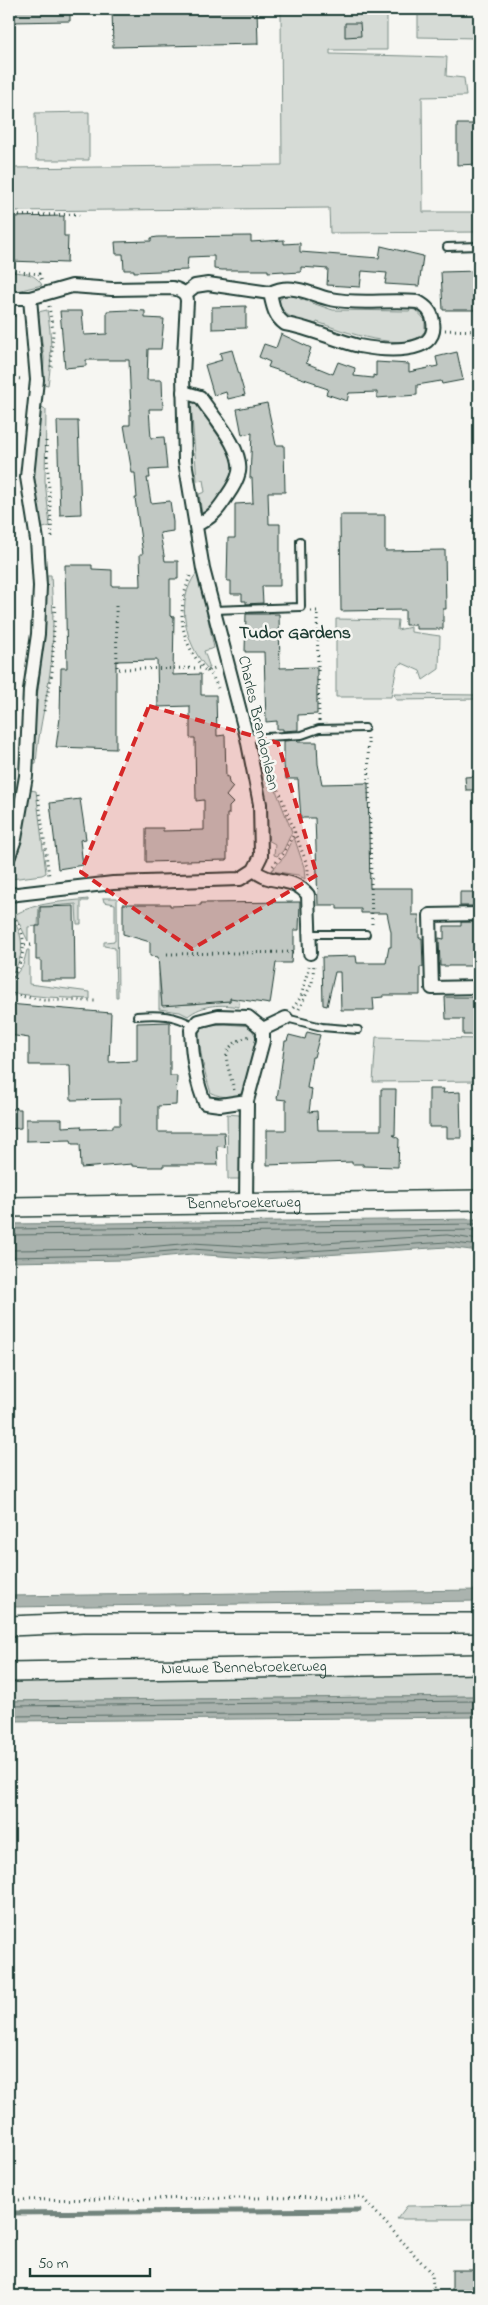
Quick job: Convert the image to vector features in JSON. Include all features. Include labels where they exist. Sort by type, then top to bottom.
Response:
[{"type":"main road","name":"Bennebroekerweg","points":[[9,1207],[479,1200]]},
{"type":"main road","points":[[9,1626],[82,1623],[479,1623]]},
{"type":"main road","name":"Nieuwe Bennebroekerweg","points":[[9,1672],[479,1664]]},
{"type":"street","points":[[9,298],[30,298],[72,286],[173,288],[179,289],[185,294],[195,286],[208,284],[270,293],[285,287],[297,288],[346,301],[418,302],[426,307],[431,314],[434,331],[432,338],[426,344],[414,347],[399,349],[360,346],[285,324],[278,319],[273,310],[270,293]]},
{"type":"street","name":"Charles Brandonlaan","points":[[185,294],[188,301],[183,392],[185,461],[203,569],[212,610],[247,738],[260,804],[262,848],[258,874]]},
{"type":"street","points":[[9,856],[26,776],[30,690],[38,634],[40,586],[37,540],[27,477],[36,380],[35,342],[30,298]]},
{"type":"street","points":[[183,392],[200,397],[227,436],[238,458],[239,471],[235,484],[210,518],[196,525]]},
{"type":"street","points":[[9,895],[113,883],[231,880],[258,874],[294,883],[303,888],[308,895],[310,953]]},
{"type":"street","points":[[479,914],[430,915],[432,988],[479,987]]},
{"type":"street","points":[[241,1102],[220,1105],[205,1103],[198,1087],[191,1030],[198,1021],[218,1016],[248,1018],[263,1029]]},
{"type":"street","points":[[263,1029],[286,1018]]},
{"type":"street","points":[[246,1203],[241,1102],[263,1041],[263,1029]]},
{"type":"lane","points":[[447,247],[479,246]]},
{"type":"lane","points":[[212,610],[301,607],[300,541]]},
{"type":"lane","points":[[247,738],[302,735],[319,729],[366,728]]},
{"type":"lane","points":[[309,934],[366,934]]},
{"type":"lane","points":[[138,1016],[168,1016],[184,1020],[194,1026]]},
{"type":"lane","points":[[286,1018],[322,1027],[358,1030]]},
{"type":"path","points":[[9,216],[78,214],[80,216]]},
{"type":"path","points":[[48,304],[57,302]]},
{"type":"path","points":[[18,315],[20,324]]},
{"type":"path","points":[[434,331],[479,331]]},
{"type":"path","points":[[23,386],[25,369]]},
{"type":"path","points":[[203,569],[195,570],[190,577],[186,590],[182,623],[190,649],[206,671],[227,663]]},
{"type":"path","points":[[116,606],[117,668],[204,668]]},
{"type":"path","points":[[301,607],[308,611],[317,611],[319,729]]},
{"type":"path","points":[[366,728],[372,933],[366,934]]},
{"type":"path","points":[[251,758],[266,756],[308,867],[308,879],[303,888]]},
{"type":"path","points":[[258,874],[278,861],[295,832]]},
{"type":"path","points":[[9,912],[20,928],[25,945],[22,960],[9,981]]},
{"type":"path","points":[[25,945],[33,945]]},
{"type":"path","points":[[167,954],[310,953],[315,956],[312,982],[299,1009]]},
{"type":"path","points":[[286,1018],[302,997],[309,970],[310,953]]},
{"type":"path","points":[[9,994],[44,1000],[97,1001]]},
{"type":"path","points":[[241,1102],[232,1081],[226,1058],[229,1048],[235,1041],[263,1029]]},
{"type":"path","points":[[9,2200],[362,2197],[432,2274],[434,2296]]},
{"type":"highlighted area","points":[[149,706],[278,743],[317,875],[192,949],[81,872]]},
{"type":"shaded area","points":[[281,9],[387,9],[387,50],[330,50],[330,54],[447,57],[446,76],[464,78],[466,96],[422,97],[423,212],[479,212],[479,232],[330,233],[329,208],[9,211],[9,168],[282,165]]},
{"type":"shaded area","points":[[418,9],[479,9],[479,38],[418,37]]},
{"type":"shaded area","points":[[89,112],[89,160],[36,160],[35,113]]},
{"type":"shaded area","points":[[9,272],[32,275],[42,285],[9,293]]},
{"type":"shaded area","points":[[288,294],[299,296],[300,299],[333,310],[409,311],[412,309],[417,311],[425,320],[425,331],[416,338],[404,341],[389,341],[357,335],[317,322],[316,324],[299,320],[284,312],[278,303],[281,298]]},
{"type":"shaded area","points":[[47,310],[51,348],[48,385],[43,384],[44,358],[38,312]]},
{"type":"shaded area","points":[[194,401],[231,454],[234,468],[232,477],[212,508],[202,514],[199,494],[205,492],[203,480],[197,481],[191,403]]},
{"type":"shaded area","points":[[39,407],[46,410],[45,481],[50,526],[40,529],[34,473]]},
{"type":"shaded area","points":[[196,574],[199,574],[214,648],[204,651],[210,668],[207,668],[193,647],[185,622],[184,609],[186,597]]},
{"type":"shaded area","points":[[47,575],[51,575],[53,614],[51,666],[36,764],[31,765],[45,623]]},
{"type":"shaded area","points":[[336,619],[398,620],[397,630],[411,627],[411,632],[440,636],[439,669],[423,680],[420,671],[402,663],[397,667],[391,697],[336,697]]},
{"type":"shaded area","points":[[394,694],[479,695],[479,699],[396,700]]},
{"type":"shaded area","points":[[264,759],[292,832],[283,851],[277,856],[274,855],[275,844],[268,840],[259,761]]},
{"type":"shaded area","points":[[30,790],[36,791],[46,873],[11,879],[10,869],[22,834]]},
{"type":"shaded area","points":[[294,837],[304,867],[305,879],[298,875],[271,871],[285,856]]},
{"type":"shaded area","points":[[103,898],[117,898],[118,997],[116,997],[115,948],[104,946],[104,942],[115,941],[115,904],[104,902]]},
{"type":"shaded area","points":[[88,899],[88,901],[81,901],[81,924],[77,924],[76,904],[39,907],[38,926],[28,927],[28,941],[16,917],[16,914],[33,907]]},
{"type":"shaded area","points":[[13,920],[20,935],[22,949],[18,964],[9,977],[9,923]]},
{"type":"shaded area","points":[[27,950],[29,950],[29,984],[90,992],[90,999],[9,993],[9,984],[23,965]]},
{"type":"shaded area","points":[[238,955],[239,1007],[226,1005],[206,1007],[188,1016],[180,1012],[159,1009],[159,974],[162,1005],[197,1004],[197,1002],[218,1000],[218,1002],[230,1001],[229,990]]},
{"type":"shaded area","points":[[186,966],[186,972],[159,974],[159,967]]},
{"type":"shaded area","points":[[206,1025],[250,1026],[256,1037],[245,1091],[228,1097],[211,1093],[202,1061],[199,1037],[199,1029]]},
{"type":"shaded area","points":[[376,1037],[479,1039],[479,1081],[373,1082]]},
{"type":"shaded area","points":[[227,1114],[239,1115],[240,1117],[241,1179],[228,1179]]},
{"type":"shaded area","points":[[479,1672],[479,1696],[9,1701],[9,1676]]},
{"type":"shaded area","points":[[479,2205],[479,2219],[397,2219],[407,2206]]},
{"type":"water","points":[[479,1219],[479,1251],[447,1247],[263,1259],[192,1254],[125,1260],[9,1262],[9,1224]]},
{"type":"water","points":[[479,1590],[479,1601],[9,1607],[9,1596]]},
{"type":"water","points":[[479,1696],[479,1717],[9,1721],[9,1701]]},
{"type":"building","points":[[9,9],[70,9],[70,21],[9,22]]},
{"type":"building","points":[[112,9],[257,9],[258,44],[113,47]]},
{"type":"building","points":[[345,23],[360,23],[361,36],[345,37]]},
{"type":"building","points":[[457,124],[479,124],[479,164],[457,165]]},
{"type":"building","points":[[64,216],[64,236],[68,236],[67,263],[9,261],[9,217]]},
{"type":"building","points":[[251,236],[251,242],[284,240],[284,244],[300,243],[300,252],[379,258],[381,246],[423,256],[419,286],[385,284],[387,273],[362,271],[360,287],[327,285],[328,269],[301,267],[301,272],[284,273],[284,271],[268,272],[268,270],[214,269],[214,256],[188,257],[187,270],[134,272],[134,270],[124,270],[123,254],[116,254],[115,242],[151,241],[151,238],[158,237]]},
{"type":"building","points":[[479,271],[479,310],[443,310],[441,272]]},
{"type":"building","points":[[246,306],[246,328],[212,329],[212,307]]},
{"type":"building","points":[[60,311],[82,311],[84,335],[107,334],[107,311],[145,311],[145,318],[164,319],[161,349],[148,349],[147,380],[162,380],[163,409],[149,409],[151,438],[164,437],[167,469],[149,470],[150,478],[147,478],[151,503],[170,501],[173,522],[173,531],[160,533],[165,561],[178,561],[178,579],[170,579],[170,616],[174,617],[173,675],[201,674],[201,695],[216,695],[217,736],[225,735],[226,777],[228,776],[229,783],[233,787],[226,796],[233,803],[229,807],[229,814],[227,814],[227,860],[146,862],[146,828],[163,828],[163,831],[204,830],[204,800],[196,801],[195,738],[190,738],[190,706],[158,707],[157,660],[116,661],[116,749],[56,747],[60,718],[61,668],[67,668],[65,565],[92,565],[92,569],[112,570],[112,586],[141,586],[140,554],[143,554],[135,498],[137,498],[135,473],[132,473],[124,425],[130,425],[129,360],[86,360],[86,366],[65,368]]},
{"type":"building","points":[[281,334],[311,348],[306,363],[333,374],[338,362],[355,368],[354,376],[373,378],[373,375],[376,376],[376,362],[409,364],[409,372],[438,366],[436,357],[457,352],[463,380],[442,384],[441,381],[417,385],[417,395],[377,398],[377,392],[349,393],[347,401],[326,394],[328,389],[316,385],[316,383],[268,367],[270,362],[259,357],[264,344],[276,348]]},
{"type":"building","points":[[232,350],[245,395],[228,399],[226,392],[214,396],[205,365],[222,360],[220,353]]},
{"type":"building","points":[[267,403],[276,445],[284,445],[285,492],[268,492],[269,524],[280,524],[280,586],[262,586],[263,603],[246,604],[246,601],[242,601],[242,594],[231,594],[231,581],[227,581],[228,538],[235,538],[235,504],[253,503],[252,478],[250,478],[252,433],[242,435],[237,409]]},
{"type":"building","points":[[57,421],[78,421],[81,514],[60,515]]},
{"type":"building","points":[[340,515],[385,515],[385,551],[445,550],[446,609],[443,609],[443,629],[416,629],[416,625],[405,625],[405,610],[341,611]]},
{"type":"building","points":[[246,614],[279,614],[280,668],[317,667],[317,714],[298,715],[298,730],[283,731],[283,729],[277,729],[277,721],[266,722],[264,652],[245,652]]},
{"type":"building","points":[[298,740],[298,742],[317,742],[318,764],[322,784],[368,783],[370,888],[412,888],[412,915],[419,915],[419,938],[422,938],[423,967],[420,967],[420,995],[383,995],[383,997],[373,998],[374,1010],[341,1010],[340,972],[335,972],[327,1006],[323,1005],[322,957],[356,956],[357,963],[386,963],[389,947],[391,947],[391,932],[387,913],[361,913],[361,909],[337,909],[337,905],[318,905],[315,818],[301,818],[298,779],[286,779],[284,765],[284,741]]},
{"type":"building","points":[[479,776],[479,790],[466,790],[465,777]]},
{"type":"building","points":[[80,799],[86,839],[80,840],[83,865],[58,869],[50,803]]},
{"type":"building","points":[[460,892],[479,892],[479,906],[460,906]]},
{"type":"building","points":[[300,902],[299,930],[294,930],[294,950],[292,951],[291,963],[276,963],[270,1004],[230,998],[230,1001],[162,1006],[158,957],[150,956],[150,942],[123,934],[123,904],[170,904],[170,906],[201,905],[201,903]]},
{"type":"building","points":[[74,906],[75,980],[41,980],[41,960],[36,960],[36,926],[40,926],[40,907]]},
{"type":"building","points":[[461,922],[479,922],[479,966],[440,966],[439,938],[444,939],[444,926],[461,926]]},
{"type":"building","points":[[445,997],[479,997],[477,1035],[463,1035],[463,1019],[446,1019]]},
{"type":"building","points":[[9,1004],[111,1013],[109,1062],[137,1061],[137,1023],[170,1022],[170,1076],[177,1076],[176,1105],[158,1106],[158,1132],[224,1132],[225,1147],[217,1146],[218,1165],[163,1165],[163,1167],[147,1167],[132,1166],[132,1164],[81,1168],[80,1144],[72,1144],[71,1140],[26,1141],[26,1119],[62,1119],[62,1127],[81,1126],[82,1129],[113,1128],[113,1125],[120,1125],[120,1099],[71,1100],[70,1065],[29,1065],[29,1038],[9,1035]]},
{"type":"building","points":[[307,1032],[320,1035],[314,1057],[312,1057],[307,1088],[312,1089],[309,1112],[317,1111],[318,1130],[381,1130],[381,1089],[396,1089],[395,1135],[393,1135],[399,1139],[398,1167],[363,1166],[363,1164],[352,1164],[352,1162],[267,1165],[267,1130],[286,1130],[286,1100],[277,1099],[285,1041],[287,1041],[289,1035],[305,1039]]},
{"type":"building","points":[[429,1089],[444,1089],[443,1093],[460,1092],[461,1138],[447,1138],[447,1127],[429,1127]]},
{"type":"building","points":[[9,1109],[21,1109],[21,1128],[9,1129]]},
{"type":"building","points":[[452,2270],[479,2270],[479,2296],[452,2296]]},
{"type":"waterway","points":[[9,2213],[359,2210]]},
{"type":"district","name":"Tudor Gardens","points":[[295,634]]}]
